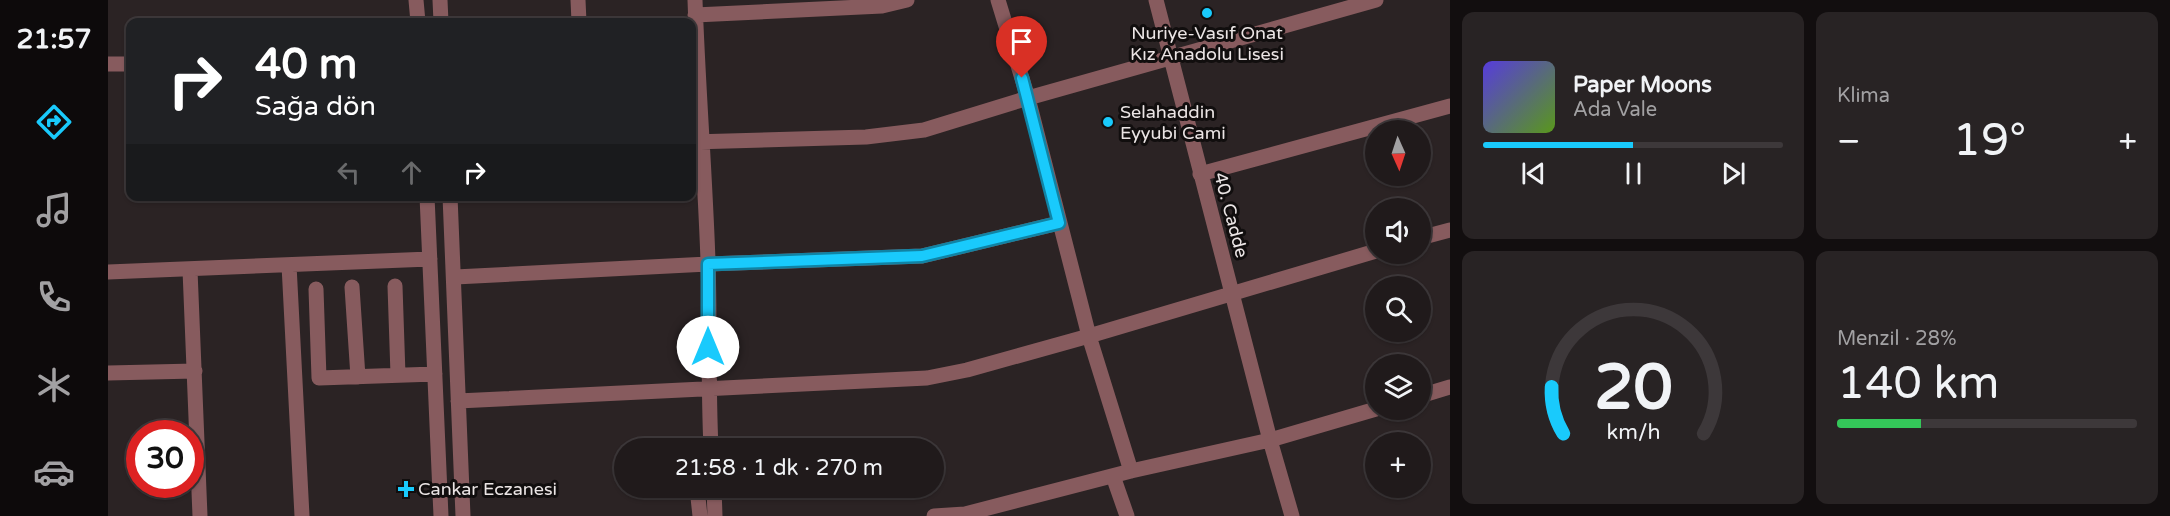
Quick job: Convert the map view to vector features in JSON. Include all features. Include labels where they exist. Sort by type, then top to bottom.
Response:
[{"type":"street","points":[[416,0],[418,18]]},
{"type":"street","points":[[440,0],[441,18]]},
{"type":"street","points":[[578,0],[579,18]]},
{"type":"street","points":[[695,8],[882,6],[907,0]]},
{"type":"street","points":[[998,0],[1028,98],[1089,336],[1131,471]]},
{"type":"street","name":"40. Cadde","points":[[1156,0],[1270,440],[1292,516]]},
{"type":"street","points":[[698,142],[866,137],[924,130],[1170,57],[1376,0]]},
{"type":"street","points":[[696,53],[698,142],[708,264],[710,438]]},
{"type":"street","points":[[108,64],[126,64]]},
{"type":"street","points":[[1200,174],[1450,106]]},
{"type":"street","points":[[427,201],[441,516]]},
{"type":"street","points":[[450,201],[463,516]]},
{"type":"street","points":[[454,277],[922,256],[1059,223]]},
{"type":"street","points":[[1431,235],[1450,230]]},
{"type":"street","points":[[458,400],[927,378],[968,370],[1089,336],[1365,254]]},
{"type":"street","points":[[108,272],[430,259]]},
{"type":"street","points":[[289,265],[302,516]]},
{"type":"street","points":[[190,270],[200,516]]},
{"type":"street","points":[[395,286],[398,375]]},
{"type":"street","points":[[352,287],[358,377]]},
{"type":"street","points":[[316,289],[320,378],[435,374]]},
{"type":"street","points":[[108,373],[195,370]]},
{"type":"street","points":[[1431,393],[1450,387]]},
{"type":"street","points":[[934,516],[965,515],[1131,471],[1270,440],[1365,412]]},
{"type":"street","points":[[1113,476],[1127,516]]},
{"type":"street","points":[[699,498],[700,516]]},
{"type":"street","points":[[714,498],[715,516]]},
{"type":"place","name":"Nuriye-Vasıf Onat Kız Anadolu Lisesi","points":[[1207,13]]},
{"type":"place","name":"Selahaddin Eyyubi Cami","points":[[1108,122]]},
{"type":"place","name":"Cankar Eczanesi","points":[[406,489]]},
{"type":"route","points":[[708,347],[708,264],[922,256],[1059,223],[1022,78]]}]
